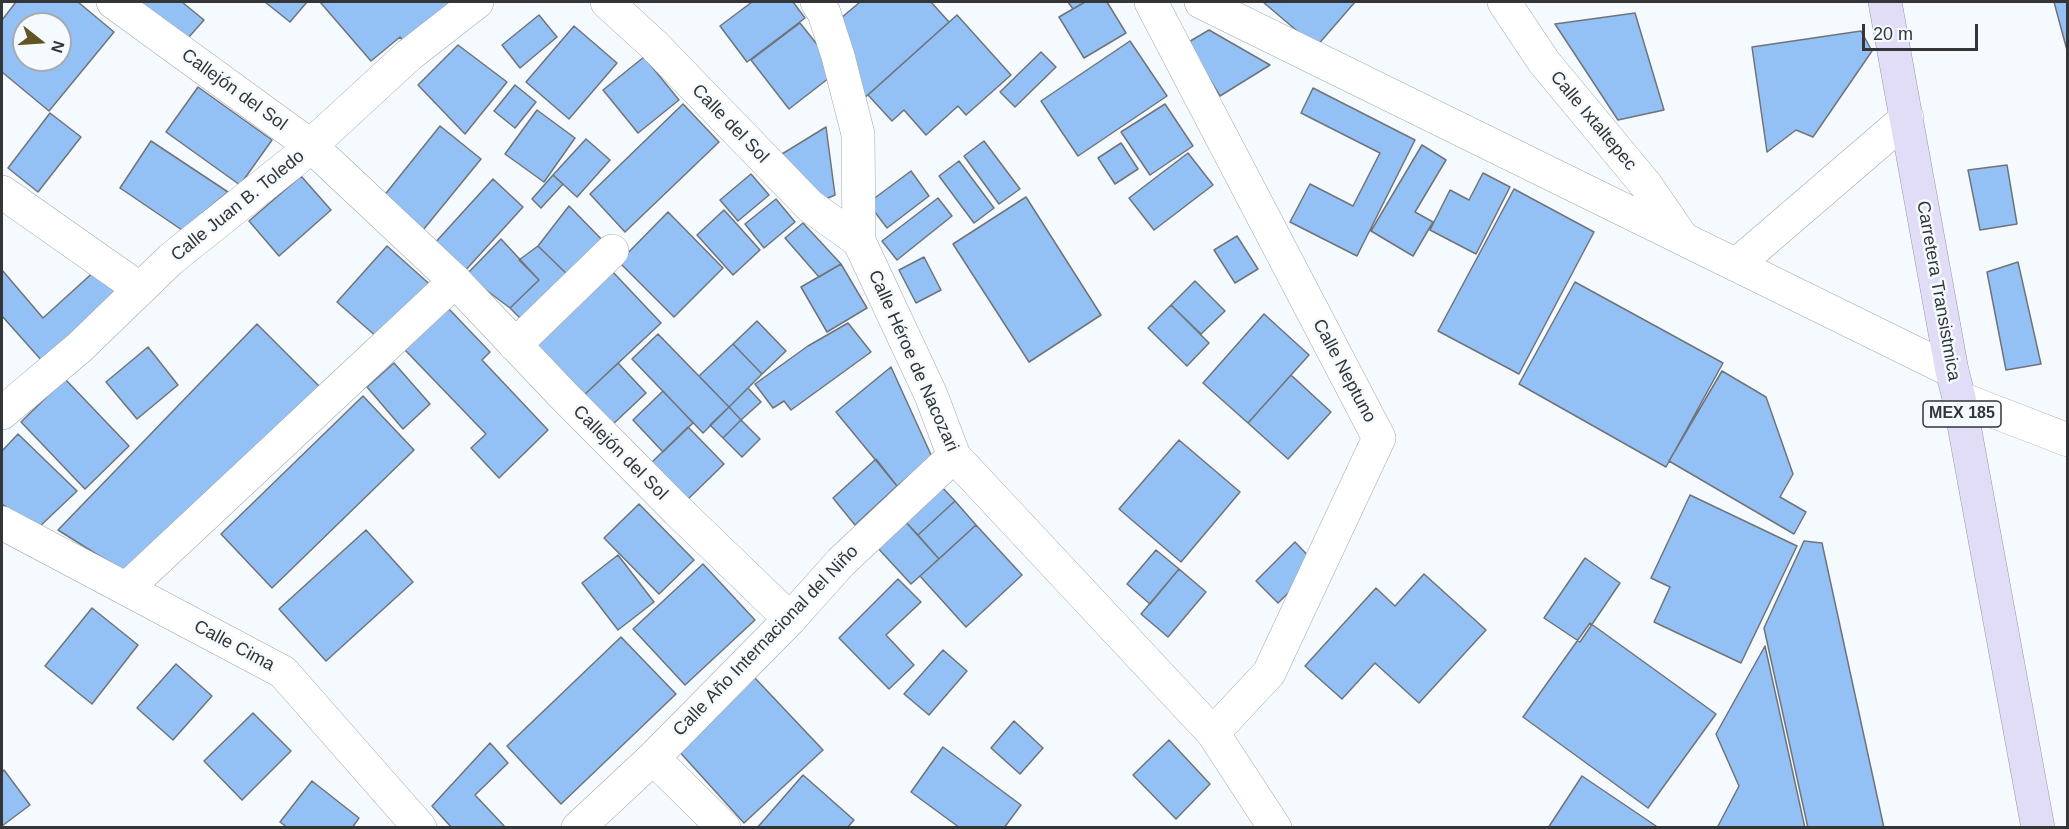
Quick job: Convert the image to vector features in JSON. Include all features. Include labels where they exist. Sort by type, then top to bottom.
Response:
[{"type":"main road","name":"Carretera Transistmica","points":[[1885,2],[2038,828]]},
{"type":"street","name":"Callejón del Sol","points":[[113,2],[311,146],[455,281],[678,511],[790,619]]},
{"type":"street","name":"Calle Juan B. Toledo","points":[[2,413],[80,347],[171,259],[311,146],[409,56],[477,2]]},
{"type":"street","name":"Calle del Sol","points":[[607,2],[654,45],[810,206],[859,240]]},
{"type":"street","name":"Calle Héroe de Nacozari","points":[[817,2],[824,13],[838,56],[858,134],[859,240],[931,395],[954,456],[1213,733],[1275,828]]},
{"type":"street","name":"Calle Neptuno","points":[[1151,2],[1379,438],[1269,673],[1213,733]]},
{"type":"street","points":[[1201,2],[1736,265],[1955,384],[2067,440]]},
{"type":"street","name":"Calle Ixtaltepec","points":[[1504,2],[1544,62],[1646,185],[1684,240]]},
{"type":"street","points":[[1736,265],[1907,118]]},
{"type":"street","points":[[2,192],[140,289]]},
{"type":"street","points":[[515,345],[612,251]]},
{"type":"street","points":[[126,589],[455,281]]},
{"type":"street","name":"Calle Año Internacional del Niño","points":[[578,828],[653,758],[790,619],[841,562],[954,456]]},
{"type":"street","name":"Calle Cima","points":[[2,523],[283,672],[420,828]]},
{"type":"street","points":[[653,758],[724,828]]},
{"type":"building","points":[[16,2],[78,2],[114,32],[49,111],[2,72],[2,20]]},
{"type":"building","points":[[131,2],[182,2],[204,20],[181,46]]},
{"type":"building","points":[[265,2],[307,2],[290,22]]},
{"type":"building","points":[[320,2],[451,2],[404,42],[400,37],[371,61]]},
{"type":"building","points":[[752,2],[793,2],[805,18],[747,62],[720,26]]},
{"type":"building","points":[[860,2],[931,2],[949,22],[861,101],[841,18]]},
{"type":"building","points":[[1068,2],[1085,2],[1073,9]]},
{"type":"building","points":[[1085,2],[1107,2],[1126,33],[1084,58],[1059,17]]},
{"type":"building","points":[[1263,2],[1355,2],[1316,47]]},
{"type":"building","points":[[2054,2],[2068,2],[2068,54]]},
{"type":"building","points":[[1635,13],[1664,110],[1618,120],[1555,24]]},
{"type":"building","points":[[539,15],[557,37],[520,68],[502,45]]},
{"type":"building","points":[[957,15],[1011,75],[966,115],[958,106],[926,135],[904,110],[892,121],[868,95]]},
{"type":"building","points":[[800,23],[838,71],[789,109],[751,60]]},
{"type":"building","points":[[574,26],[617,63],[569,119],[526,82]]},
{"type":"building","points":[[1209,30],[1270,65],[1220,96],[1187,43]]},
{"type":"building","points":[[1861,31],[1872,51],[1813,137],[1796,130],[1767,152],[1752,47]]},
{"type":"building","points":[[1130,41],[1167,96],[1078,156],[1041,101]]},
{"type":"building","points":[[458,45],[507,82],[465,134],[418,85]]},
{"type":"building","points":[[1041,52],[1056,67],[1015,107],[1000,92]]},
{"type":"building","points":[[644,57],[679,100],[638,133],[603,90]]},
{"type":"building","points":[[515,85],[536,102],[515,128],[494,111]]},
{"type":"building","points":[[198,87],[272,140],[240,185],[166,132]]},
{"type":"building","points":[[1313,88],[1415,140],[1357,256],[1290,222],[1310,184],[1353,206],[1380,153],[1301,113]]},
{"type":"building","points":[[683,104],[719,142],[625,232],[590,194]]},
{"type":"building","points":[[1165,104],[1193,146],[1150,175],[1121,132]]},
{"type":"building","points":[[537,110],[575,138],[544,182],[505,154]]},
{"type":"building","points":[[50,113],[81,137],[38,192],[8,168]]},
{"type":"building","points":[[440,126],[481,159],[419,235],[379,202]]},
{"type":"building","points":[[826,127],[835,195],[814,204],[782,154]]},
{"type":"building","points":[[586,139],[610,160],[577,197],[553,175]]},
{"type":"building","points":[[151,141],[228,192],[182,230],[120,188]]},
{"type":"building","points":[[984,141],[1020,189],[999,204],[964,156]]},
{"type":"building","points":[[1121,143],[1138,169],[1115,184],[1098,158]]},
{"type":"building","points":[[1422,145],[1446,160],[1415,212],[1433,222],[1413,256],[1371,231]]},
{"type":"building","points":[[1188,153],[1213,185],[1154,230],[1129,198]]},
{"type":"building","points":[[959,161],[994,208],[974,223],[939,176]]},
{"type":"building","points":[[2007,165],[2017,224],[1980,230],[1968,170]]},
{"type":"building","points":[[911,171],[929,196],[887,228],[868,203]]},
{"type":"building","points":[[1483,173],[1510,187],[1476,254],[1430,230],[1450,190],[1469,200]]},
{"type":"building","points":[[751,174],[769,195],[738,221],[720,200]]},
{"type":"building","points":[[553,175],[563,184],[541,208],[532,199]]},
{"type":"building","points":[[301,176],[331,210],[279,256],[249,221]]},
{"type":"building","points":[[493,179],[523,207],[463,273],[433,245]]},
{"type":"building","points":[[1514,189],[1594,232],[1519,374],[1438,331]]},
{"type":"building","points":[[1026,197],[1101,315],[1029,362],[953,244]]},
{"type":"building","points":[[938,198],[952,216],[897,260],[882,241]]},
{"type":"building","points":[[776,199],[795,222],[764,248],[745,224]]},
{"type":"building","points":[[569,206],[610,248],[572,279],[538,246]]},
{"type":"building","points":[[724,210],[760,250],[733,275],[697,235]]},
{"type":"building","points":[[668,212],[723,268],[674,317],[619,262]]},
{"type":"building","points":[[803,223],[841,264],[819,277],[785,238]]},
{"type":"building","points":[[1237,236],[1258,269],[1235,283],[1214,250]]},
{"type":"building","points":[[501,239],[539,280],[510,308],[466,275]]},
{"type":"building","points":[[387,246],[435,289],[386,345],[337,302]]},
{"type":"building","points":[[538,246],[572,279],[529,327],[510,308],[539,280],[519,260]]},
{"type":"building","points":[[924,257],[941,290],[916,303],[899,270]]},
{"type":"building","points":[[2018,262],[2041,364],[2006,370],[1987,272]]},
{"type":"building","points":[[841,264],[867,308],[827,332],[801,287]]},
{"type":"building","points":[[98,268],[121,287],[43,362],[2,316],[2,270],[43,318]]},
{"type":"building","points":[[611,270],[661,323],[582,397],[534,344]]},
{"type":"building","points":[[1195,281],[1225,311],[1201,334],[1171,305]]},
{"type":"building","points":[[1575,282],[1723,363],[1666,467],[1519,384]]},
{"type":"building","points":[[1171,305],[1209,343],[1187,366],[1148,328]]},
{"type":"building","points":[[448,308],[490,352],[482,360],[548,430],[499,478],[471,448],[486,434],[405,350]]},
{"type":"building","points":[[1264,314],[1309,355],[1248,423],[1203,383]]},
{"type":"building","points":[[757,321],[786,351],[762,374],[733,344]]},
{"type":"building","points":[[848,323],[871,352],[791,410],[784,401],[773,408],[755,384],[808,346]]},
{"type":"building","points":[[257,324],[322,389],[131,576],[58,530]]},
{"type":"building","points":[[658,334],[729,407],[703,433],[632,359]]},
{"type":"building","points":[[733,344],[762,374],[729,407],[699,376]]},
{"type":"building","points":[[148,347],[178,385],[137,419],[106,382]]},
{"type":"building","points":[[394,363],[430,404],[403,429],[367,387]]},
{"type":"building","points":[[618,363],[646,393],[611,426],[582,397]]},
{"type":"building","points":[[891,367],[932,457],[897,486],[836,412]]},
{"type":"building","points":[[1722,371],[1766,397],[1793,474],[1780,497],[1806,512],[1794,534],[1669,461]]},
{"type":"building","points":[[1291,375],[1331,412],[1288,459],[1248,423]]},
{"type":"building","points":[[65,379],[129,446],[85,489],[21,422]]},
{"type":"building","points":[[748,388],[761,402],[741,420],[729,407]]},
{"type":"building","points":[[663,391],[693,423],[663,452],[633,420]]},
{"type":"building","points":[[363,396],[414,450],[272,588],[221,534]]},
{"type":"building","points":[[729,407],[741,420],[723,438],[710,425]]},
{"type":"building","points":[[741,420],[760,439],[742,457],[723,438]]},
{"type":"building","points":[[688,427],[724,464],[685,502],[649,465]]},
{"type":"building","points":[[18,434],[77,491],[37,529],[2,504],[2,451]]},
{"type":"building","points":[[1179,440],[1240,492],[1181,562],[1119,509]]},
{"type":"building","points":[[876,459],[897,486],[855,525],[833,498]]},
{"type":"building","points":[[940,485],[955,501],[918,535],[903,519]]},
{"type":"building","points":[[1690,495],[1797,546],[1741,663],[1654,622],[1670,587],[1651,578]]},
{"type":"building","points":[[955,501],[976,525],[939,559],[918,535]]},
{"type":"building","points":[[639,504],[694,560],[659,594],[604,538]]},
{"type":"building","points":[[903,519],[939,559],[911,584],[875,545]]},
{"type":"building","points":[[976,525],[1022,575],[966,627],[920,576]]},
{"type":"building","points":[[366,530],[413,582],[326,661],[279,609]]},
{"type":"building","points":[[1804,541],[1822,543],[1884,828],[1808,828],[1764,628]]},
{"type":"building","points":[[1295,542],[1317,565],[1278,603],[1256,581]]},
{"type":"building","points":[[1156,550],[1179,569],[1150,604],[1127,584]]},
{"type":"building","points":[[618,555],[654,602],[618,630],[582,583]]},
{"type":"building","points":[[1585,558],[1620,583],[1580,642],[1544,618]]},
{"type":"building","points":[[703,564],[755,620],[685,685],[633,629]]},
{"type":"building","points":[[1179,569],[1206,592],[1168,637],[1141,614]]},
{"type":"building","points":[[1424,574],[1486,630],[1419,703],[1375,663],[1342,699],[1305,666],[1376,588],[1395,606]]},
{"type":"building","points":[[898,579],[921,602],[886,635],[914,665],[889,689],[839,638]]},
{"type":"building","points":[[92,608],[138,645],[92,704],[45,666]]},
{"type":"building","points":[[1590,623],[1716,714],[1648,808],[1523,717]]},
{"type":"building","points":[[621,637],[676,694],[561,804],[507,746]]},
{"type":"building","points":[[1765,646],[1805,828],[1717,828],[1739,786],[1716,734]]},
{"type":"building","points":[[943,650],[967,671],[929,715],[904,694]]},
{"type":"building","points":[[176,664],[212,696],[173,740],[137,708]]},
{"type":"building","points":[[753,676],[823,750],[744,823],[677,749]]},
{"type":"building","points":[[253,713],[291,751],[242,800],[204,761]]},
{"type":"building","points":[[1014,721],[1043,748],[1020,774],[991,748]]},
{"type":"building","points":[[1169,740],[1210,784],[1176,819],[1133,775]]},
{"type":"building","points":[[490,743],[508,763],[475,795],[506,828],[452,828],[432,806]]},
{"type":"building","points":[[943,747],[1021,805],[1004,828],[960,828],[911,792]]},
{"type":"building","points":[[4,770],[30,805],[2,826],[2,772]]},
{"type":"building","points":[[803,775],[854,820],[847,828],[757,828]]},
{"type":"building","points":[[1582,776],[1659,828],[1548,828]]},
{"type":"building","points":[[312,781],[359,818],[352,828],[288,828],[280,822]]}]
